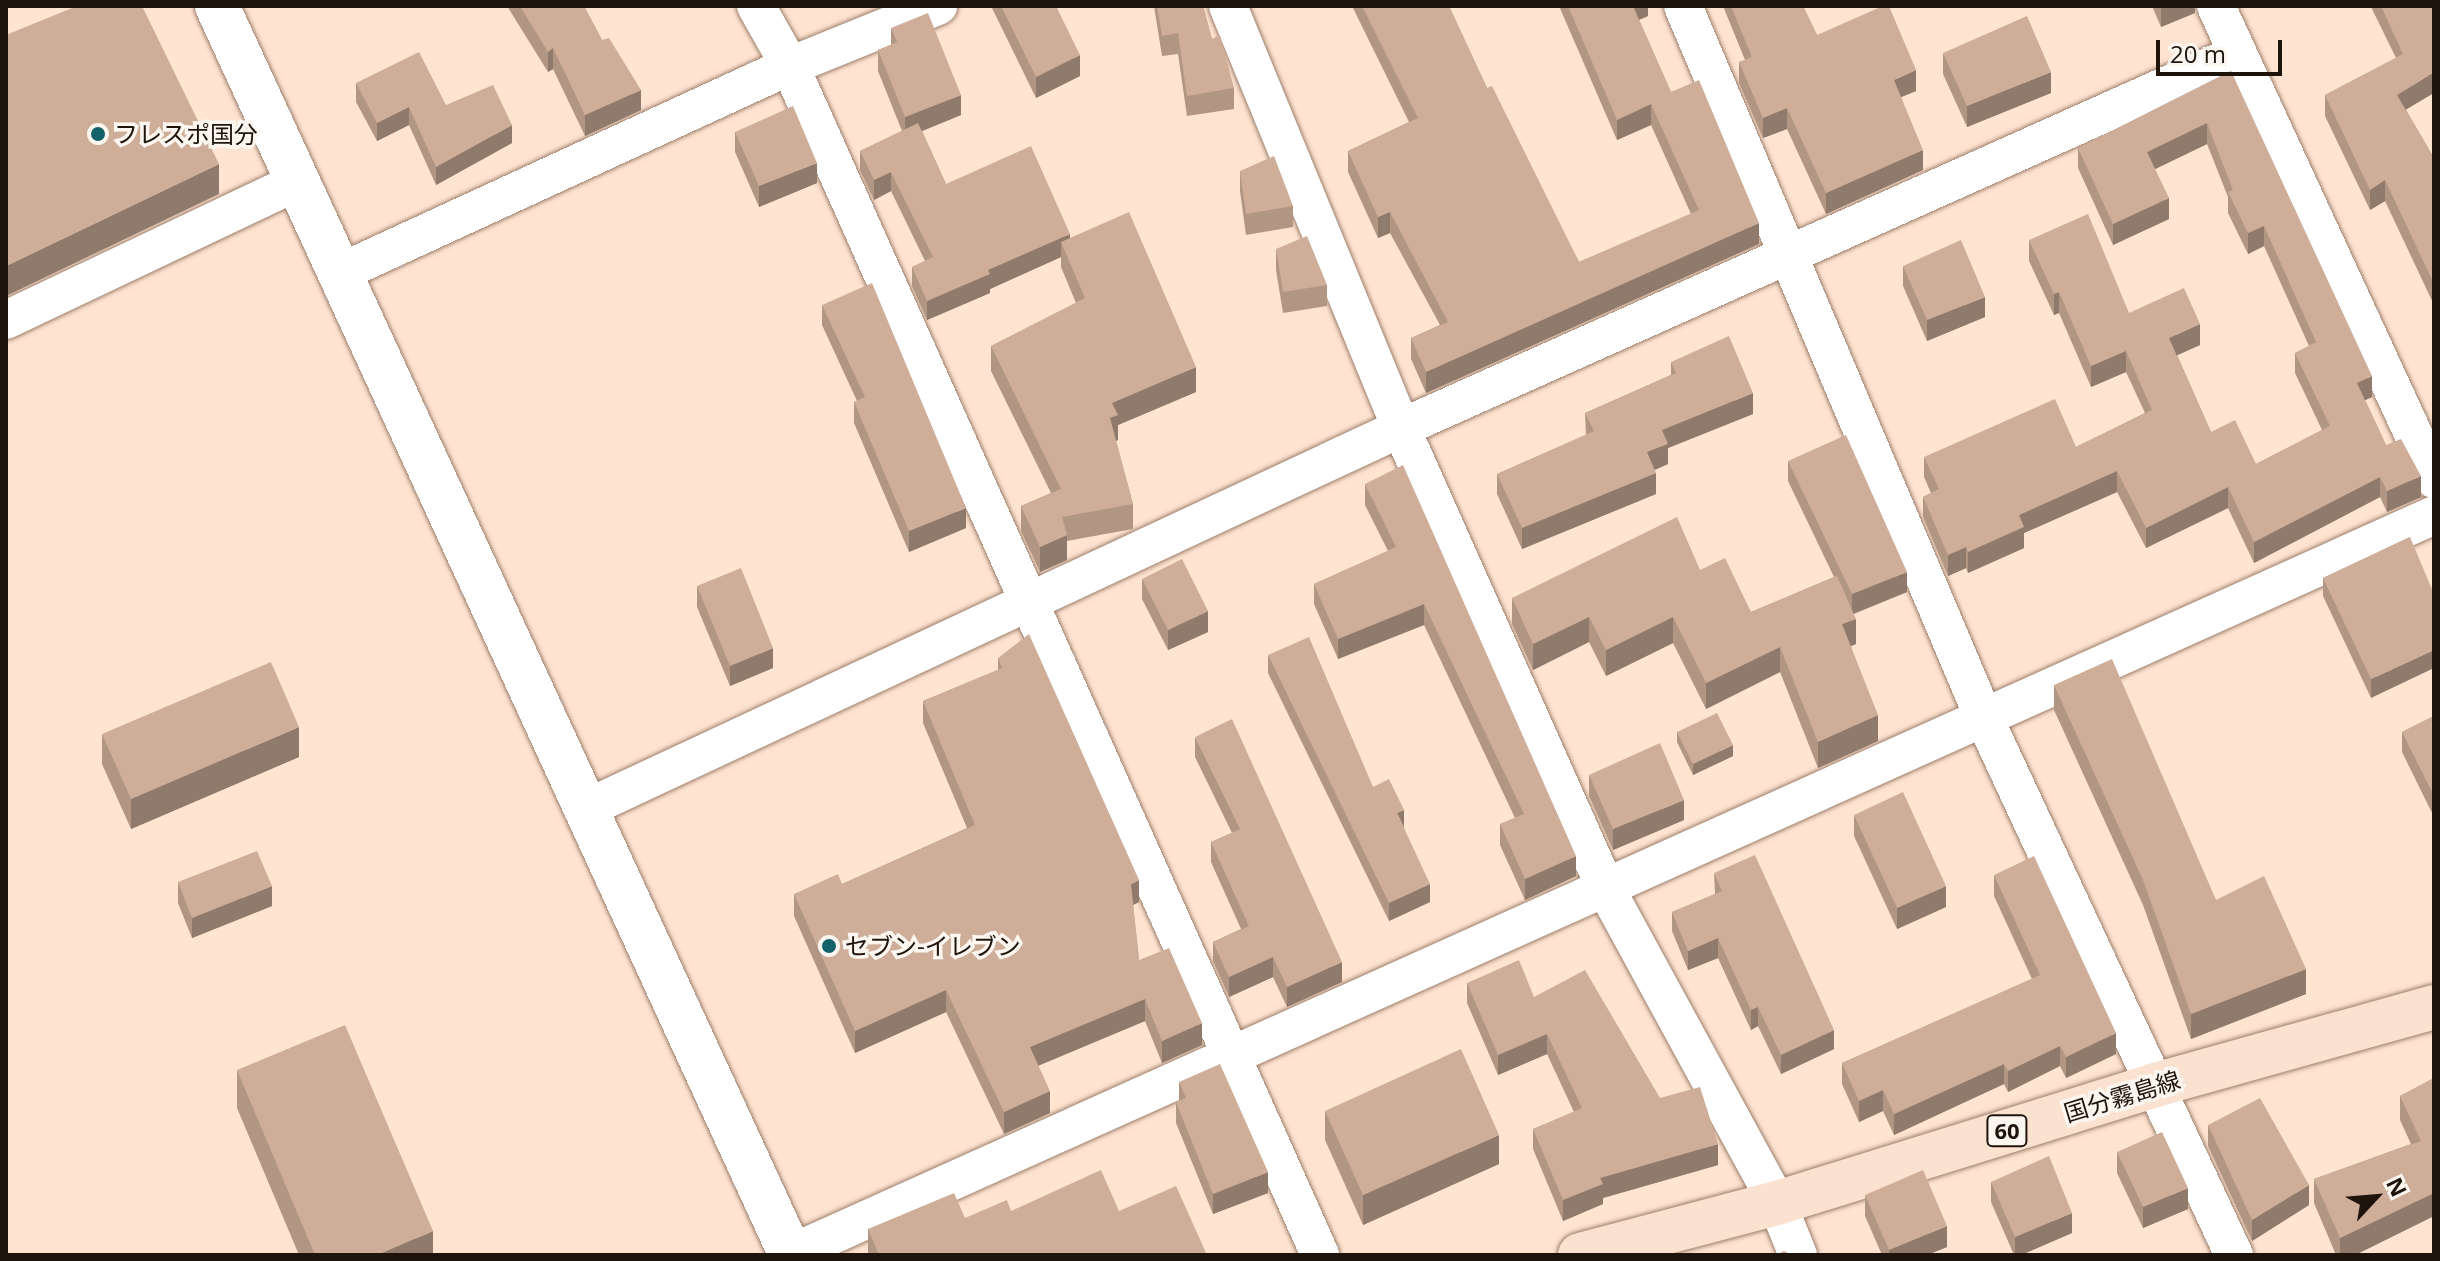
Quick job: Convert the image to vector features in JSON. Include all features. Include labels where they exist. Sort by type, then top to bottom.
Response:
[{"type":"main road","name":"国分霧島線","points":[[1580,1255],[1777,1203],[2155,1085],[2434,1007]]},
{"type":"street","points":[[217,6],[583,810],[790,1254],[1229,1053],[1606,889],[1983,716],[2434,515]]},
{"type":"street","points":[[756,6],[790,66],[1026,602],[1320,1255]]},
{"type":"street","points":[[337,274],[790,66],[938,6]]},
{"type":"street","points":[[1228,6],[1401,428],[1606,889],[1777,1203],[1798,1255]]},
{"type":"street","points":[[1683,6],[1786,260],[1983,716],[2234,1255]]},
{"type":"street","points":[[2216,6],[2434,479]]},
{"type":"street","points":[[583,810],[1401,428],[1786,260],[2237,54]]},
{"type":"street","points":[[6,320],[296,182]]},
{"type":"building","name":"フレスポ国分","points":[[77,6],[142,6],[219,164],[6,266],[6,35]]},
{"type":"building","points":[[520,6],[584,6],[602,40],[609,38],[641,90],[585,115],[553,48],[548,52]]},
{"type":"building","points":[[1001,6],[1056,6],[1080,55],[1036,77]]},
{"type":"building","points":[[1157,6],[1203,6],[1212,39],[1220,35],[1234,88],[1187,96],[1178,33],[1162,36]]},
{"type":"building","points":[[1362,6],[1449,6],[1487,88],[1492,86],[1579,262],[1699,210],[1651,104],[1617,120],[1568,6],[1633,6],[1671,92],[1699,80],[1759,223],[1426,372],[1411,338],[1448,322],[1390,212],[1378,217],[1348,151],[1418,118]]},
{"type":"building","points":[[1731,6],[1803,6],[1817,35],[1889,6],[1916,70],[1894,80],[1923,150],[1826,193],[1787,108],[1763,118],[1739,62],[1752,57]]},
{"type":"building","points":[[2381,6],[2434,6],[2434,72],[2397,95],[2434,158],[2434,284],[2385,180],[2370,190],[2325,95],[2403,54]]},
{"type":"building","points":[[928,13],[961,95],[905,117],[878,50],[897,42],[891,28]]},
{"type":"building","points":[[2027,16],[2051,72],[1967,106],[1943,53]]},
{"type":"building","points":[[419,52],[446,105],[493,85],[512,125],[436,167],[409,107],[377,123],[356,83]]},
{"type":"building","points":[[2231,71],[2372,376],[2357,383],[2386,445],[2401,439],[2421,476],[2387,491],[2380,477],[2254,542],[2228,487],[2146,528],[2117,471],[2019,515],[2024,527],[1968,552],[1966,547],[1948,555],[1923,497],[1939,489],[1924,457],[2055,399],[2076,447],[2152,410],[2126,351],[2091,366],[2059,292],[2054,294],[2029,240],[2088,214],[2129,313],[2184,288],[2200,324],[2169,338],[2211,432],[2235,420],[2256,464],[2330,426],[2295,353],[2316,342],[2264,226],[2248,233],[2228,192],[2233,190],[2207,123],[2147,152],[2169,198],[2113,224],[2078,148]]},
{"type":"building","points":[[793,106],[817,163],[759,186],[735,132]]},
{"type":"building","points":[[918,123],[946,184],[1031,146],[1070,234],[927,301],[912,267],[933,257],[891,172],[874,180],[860,151]]},
{"type":"building","points":[[1274,156],[1293,206],[1246,214],[1240,171]]},
{"type":"building","points":[[1129,212],[1196,367],[1112,403],[1118,415],[1110,418],[1133,504],[1062,517],[1067,535],[1040,547],[1021,506],[1061,489],[991,346],[1085,298],[1061,242]]},
{"type":"building","points":[[1307,236],[1327,285],[1283,292],[1276,249]]},
{"type":"building","points":[[1961,240],[1985,297],[1927,320],[1903,266]]},
{"type":"building","points":[[872,283],[966,508],[909,531],[854,402],[865,397],[822,305]]},
{"type":"building","points":[[1729,336],[1753,393],[1662,430],[1668,444],[1647,452],[1656,473],[1522,528],[1497,474],[1594,431],[1585,413],[1676,373],[1671,362]]},
{"type":"building","points":[[1846,435],[1907,572],[1852,594],[1788,461]]},
{"type":"building","points":[[1403,465],[1576,856],[1525,879],[1500,824],[1524,814],[1424,604],[1338,639],[1314,584],[1396,547],[1365,484]]},
{"type":"building","points":[[1677,517],[1700,570],[1725,558],[1751,612],[1837,576],[1856,619],[1842,624],[1878,715],[1818,742],[1780,647],[1706,683],[1673,617],[1606,650],[1589,617],[1533,644],[1512,598]]},
{"type":"building","points":[[2410,537],[2434,594],[2434,650],[2371,679],[2323,578]]},
{"type":"building","points":[[1182,559],[1208,611],[1168,630],[1142,579]]},
{"type":"building","points":[[741,568],[773,648],[730,666],[697,586]]},
{"type":"building","points":[[1029,634],[1139,880],[1131,884],[1139,960],[1169,948],[1202,1023],[1162,1041],[1145,999],[1030,1047],[1050,1091],[1004,1112],[946,990],[855,1031],[794,894],[838,874],[842,884],[975,825],[923,701],[1002,668],[998,658]]},
{"type":"building","points":[[1309,637],[1373,787],[1389,779],[1404,810],[1397,813],[1430,884],[1389,903],[1268,655]]},
{"type":"building","points":[[2112,659],[2216,900],[2264,876],[2306,969],[2191,1014],[2143,880],[2054,685]]},
{"type":"building","points":[[271,662],[299,727],[131,799],[102,734]]},
{"type":"building","points":[[1717,713],[1733,745],[1693,764],[1677,732]]},
{"type":"building","points":[[2434,716],[2434,796],[2402,732]]},
{"type":"building","points":[[1232,719],[1342,962],[1287,987],[1273,957],[1229,977],[1213,942],[1249,926],[1211,842],[1240,829],[1195,737]]},
{"type":"building","points":[[1660,743],[1684,800],[1613,829],[1589,775]]},
{"type":"building","points":[[1903,792],[1946,886],[1897,908],[1854,815]]},
{"type":"building","points":[[257,851],[272,886],[192,918],[178,882]]},
{"type":"building","points":[[1755,855],[1834,1030],[1781,1055],[1758,1007],[1751,1010],[1718,938],[1688,951],[1672,912],[1722,891],[1714,873]]},
{"type":"building","points":[[2034,856],[2116,1033],[2066,1057],[2060,1046],[2008,1071],[2004,1064],[1894,1114],[1883,1090],[1859,1101],[1842,1063],[2040,975],[1994,875]]},
{"type":"building","points":[[1519,960],[1534,997],[1585,970],[1660,1098],[1700,1087],[1718,1144],[1600,1178],[1603,1184],[1563,1200],[1533,1129],[1582,1108],[1547,1034],[1498,1055],[1467,983]]},
{"type":"building","points":[[345,1025],[433,1231],[377,1255],[315,1255],[237,1070]]},
{"type":"building","points":[[1461,1049],[1499,1135],[1363,1195],[1325,1111]]},
{"type":"building","points":[[1220,1064],[1268,1172],[1213,1194],[1176,1102],[1186,1098],[1179,1082]]},
{"type":"building","points":[[2434,1078],[2434,1193],[2340,1238],[2314,1179],[2421,1141],[2400,1096]]},
{"type":"building","points":[[2260,1098],[2309,1185],[2252,1220],[2208,1125]]},
{"type":"building","points":[[2162,1132],[2188,1188],[2143,1207],[2117,1152]]},
{"type":"building","points":[[2049,1156],[2072,1213],[2015,1237],[1991,1182]]},
{"type":"building","points":[[1101,1170],[1119,1211],[1176,1186],[1207,1255],[879,1255],[868,1229],[954,1193],[965,1218],[1007,1200],[1011,1211]]},
{"type":"building","points":[[1923,1170],[1947,1226],[1889,1250],[1865,1195]]},
{"type":"place","name":"フレスポ国分","points":[[98,134]]},
{"type":"place","name":"セブン-イレブン","points":[[829,946]]}]
